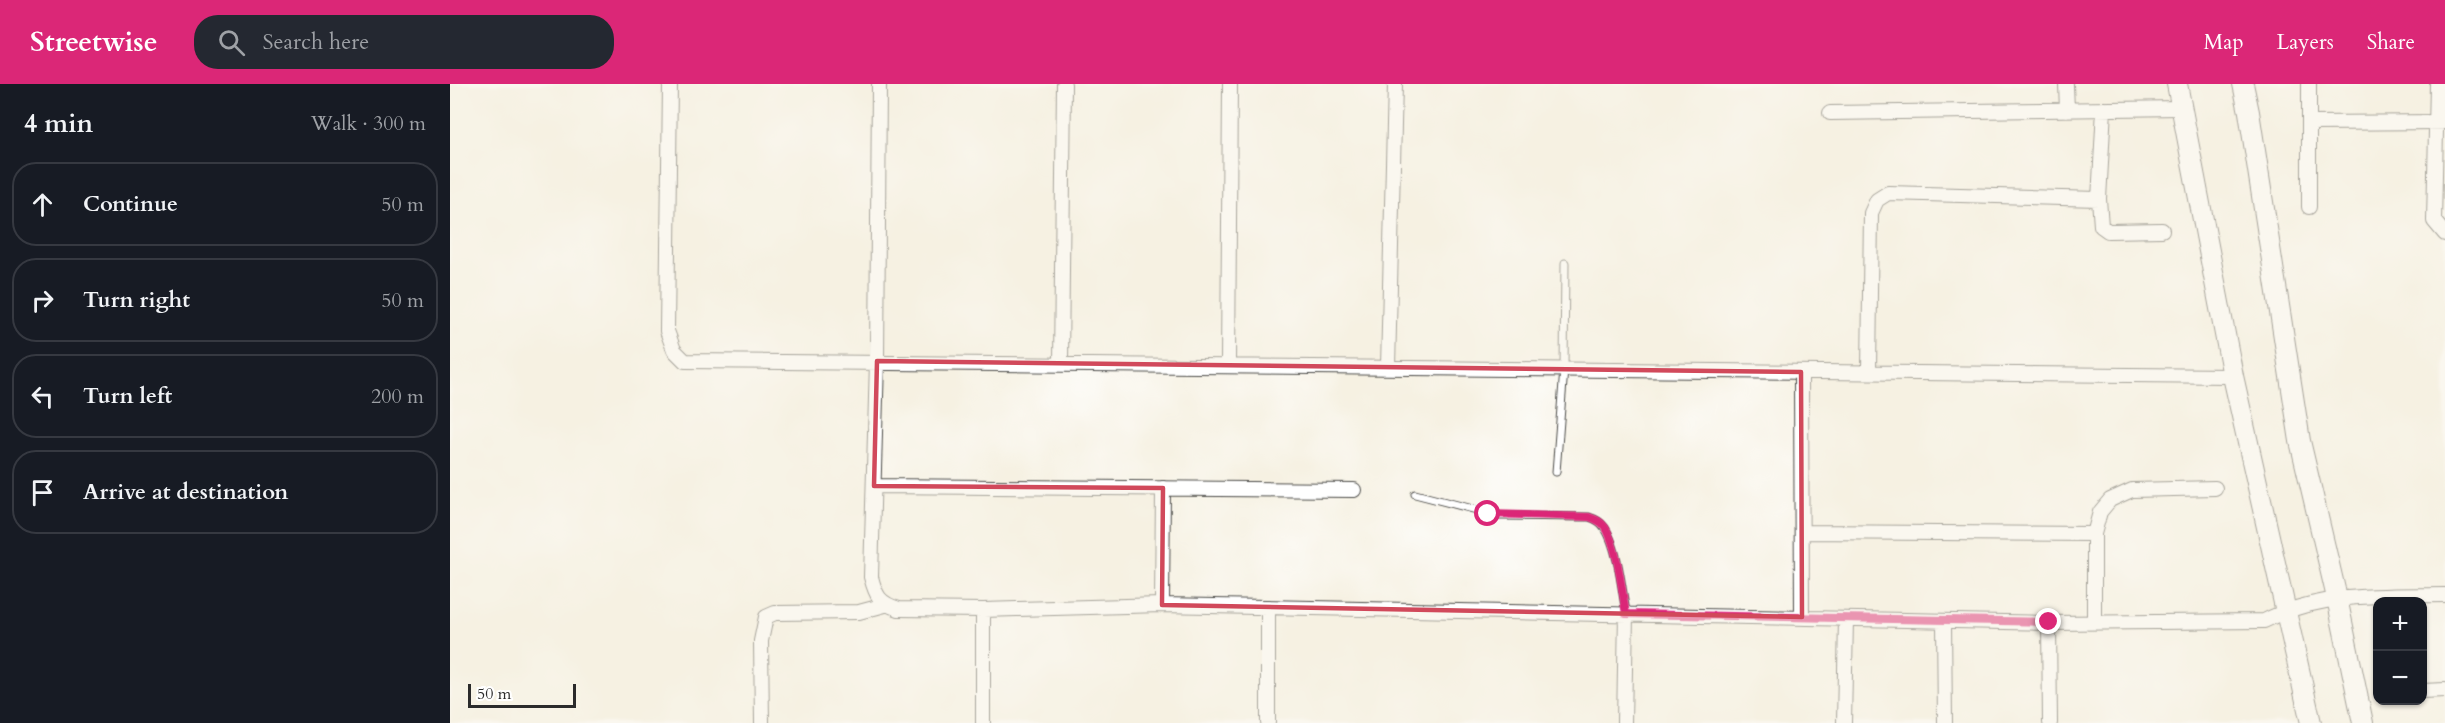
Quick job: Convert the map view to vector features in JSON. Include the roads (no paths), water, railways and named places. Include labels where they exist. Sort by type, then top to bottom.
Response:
[{"type":"street","points":[[670,84],[667,331],[674,350],[685,361],[877,361],[2233,376]]},
{"type":"street","points":[[879,84],[877,361],[872,577],[875,594],[885,605],[898,609],[983,610],[1162,605],[1944,621],[2264,621],[2285,610],[2337,598],[2445,595]]},
{"type":"street","points":[[1061,363],[1064,84]]},
{"type":"street","points":[[1228,365],[1230,84]]},
{"type":"street","points":[[1388,367],[1395,84]]},
{"type":"street","points":[[2066,84],[2067,110]]},
{"type":"street","points":[[2177,84],[2233,376],[2311,723]]},
{"type":"street","points":[[2243,84],[2300,441],[2337,598],[2363,723]]},
{"type":"street","points":[[2309,84],[2309,207]]},
{"type":"street","points":[[2438,84],[2441,122],[2434,221],[2445,234]]},
{"type":"street","points":[[1830,113],[2181,108]]},
{"type":"street","points":[[2104,109],[2099,199],[2101,226],[2108,231],[2162,230]]},
{"type":"street","points":[[2309,123],[2441,122]]},
{"type":"street","points":[[1869,372],[1871,213],[1877,200],[1888,193],[2099,199]]},
{"type":"street","points":[[1801,372],[1802,617]]},
{"type":"street","points":[[874,486],[1354,490]]},
{"type":"street","points":[[1162,605],[1163,488]]},
{"type":"street","points":[[2094,622],[2094,534],[2100,512],[2110,500],[2132,490],[2215,488]]},
{"type":"street","points":[[1802,532],[2094,534]]},
{"type":"street","points":[[762,723],[761,640],[766,617],[785,612],[859,612],[885,605]]},
{"type":"street","points":[[1268,607],[1268,723]]},
{"type":"street","points":[[983,610],[983,723]]},
{"type":"street","points":[[1624,723],[1626,614]]},
{"type":"street","points":[[1844,723],[1846,619]]},
{"type":"street","points":[[1944,621],[1945,723]]},
{"type":"street","points":[[2049,622],[2050,723]]},
{"type":"street","points":[[2427,691],[2445,690]]},
{"type":"lane","points":[[1556,472],[1564,369],[1565,263]]},
{"type":"lane","points":[[1415,494],[1500,516],[1589,517],[1597,520],[1605,526],[1610,538],[1626,614]]}]
